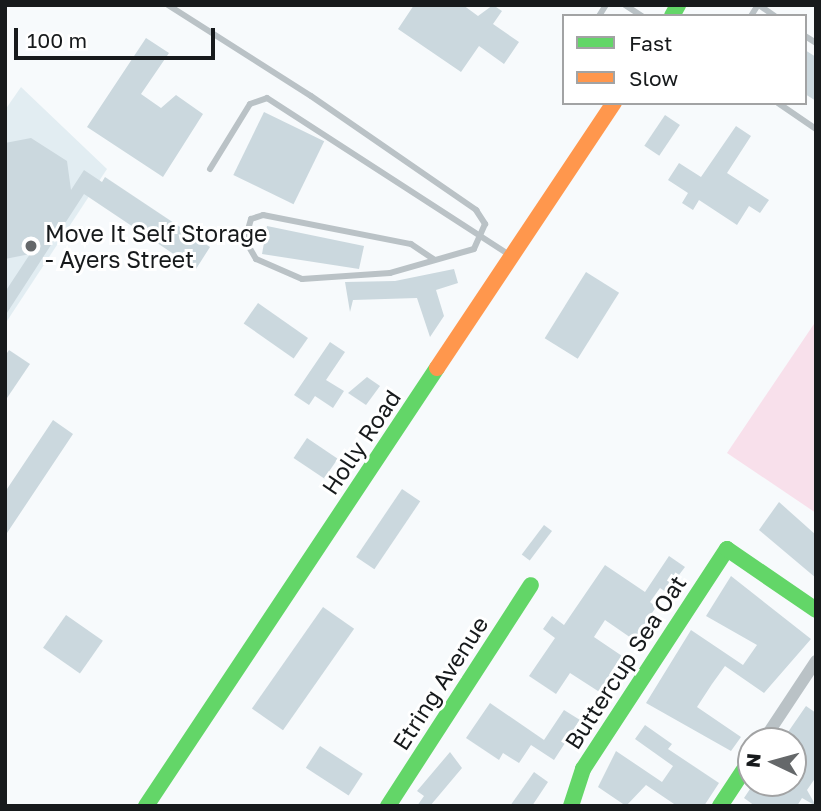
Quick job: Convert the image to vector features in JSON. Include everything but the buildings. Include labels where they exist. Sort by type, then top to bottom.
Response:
[{"type":"main road","name":"Holly Road","points":[[146,806],[613,105]]},
{"type":"main road","name":"Buttercup Sea Oat","points":[[571,806],[583,769],[727,549],[816,610]]},
{"type":"main road","name":"Etring Avenue","points":[[388,806],[531,585]]},
{"type":"main road","points":[[720,806],[737,780]]},
{"type":"street","points":[[772,727],[816,661]]},
{"type":"lane","points":[[168,5],[476,210],[485,224],[481,239],[474,249],[390,273],[302,279],[256,259],[244,240],[251,219],[263,215],[411,244],[433,259]]},
{"type":"lane","points":[[210,169],[250,104],[267,98],[343,142],[380,176],[512,256]]},
{"type":"lane","points":[[781,105],[816,129]]},
{"type":"shaded area","name":"Move It Self Storage - Ayers Street","points":[[21,87],[107,169],[5,324],[5,110]]},
{"type":"shaded area","points":[[816,321],[816,513],[727,453]]},
{"type":"traffic: fast","points":[[673,14],[678,5]]},
{"type":"traffic: fast","points":[[146,806],[437,368]]},
{"type":"traffic: fast","points":[[571,806],[583,769],[727,549],[816,610]]},
{"type":"traffic: fast","points":[[388,806],[531,585]]},
{"type":"traffic: fast","points":[[720,806],[737,780]]},
{"type":"traffic: slow","points":[[437,368],[613,105]]},
{"type":"place","name":"Move It Self Storage - Ayers Street","points":[[31,246]]}]
